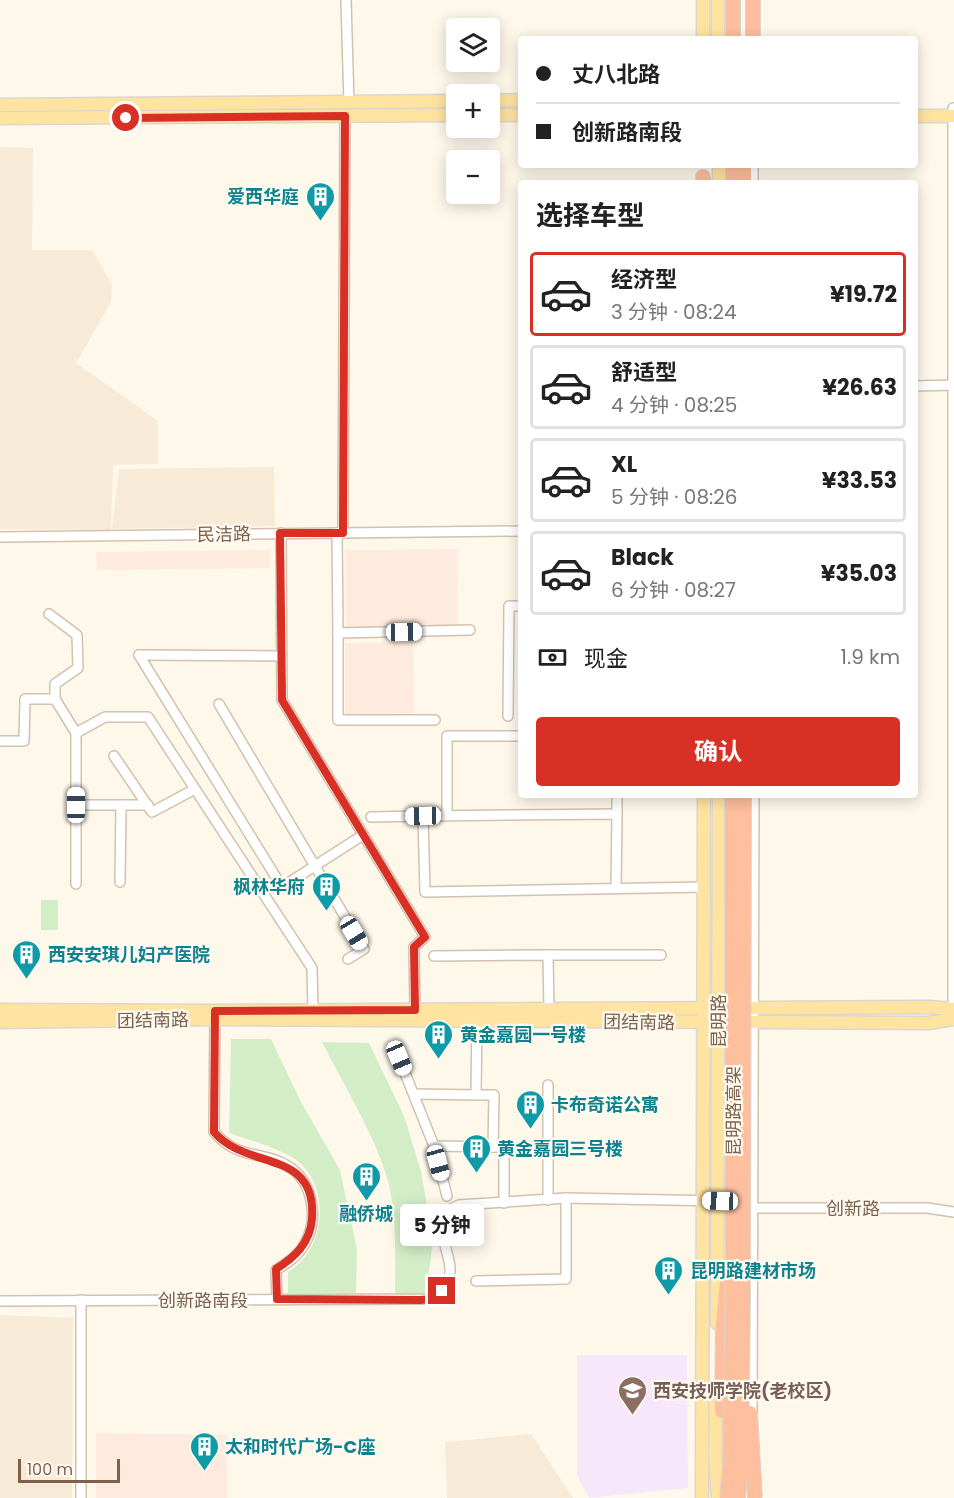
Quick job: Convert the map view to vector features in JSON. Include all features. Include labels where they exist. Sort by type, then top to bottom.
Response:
[{"type":"highway","points":[[733,0],[733,36]]},
{"type":"highway","points":[[744,0],[744,36]]},
{"type":"highway","points":[[753,0],[753,36]]},
{"type":"highway","name":"昆明路高架","points":[[727,1498],[730,1464],[733,1221],[732,798]]},
{"type":"highway","name":"昆明路高架","points":[[738,1498],[741,1462],[743,1300],[744,798]]},
{"type":"highway","points":[[719,1498],[723,1323],[733,1221]]},
{"type":"highway","points":[[743,1300],[749,1342],[754,1498]]},
{"type":"main road","points":[[703,0],[703,36]]},
{"type":"main road","points":[[718,0],[718,36]]},
{"type":"main road","points":[[500,101],[518,100]]},
{"type":"main road","points":[[0,105],[446,101]]},
{"type":"main road","points":[[918,108],[953,112]]},
{"type":"main road","points":[[918,116],[953,112]]},
{"type":"main road","points":[[500,115],[518,115]]},
{"type":"main road","points":[[0,118],[446,116]]},
{"type":"main road","name":"昆明路","points":[[702,1498],[705,1200],[704,798]]},
{"type":"main road","name":"昆明路","points":[[719,798],[720,1201],[715,1457],[719,1498]]},
{"type":"main road","name":"团结南路","points":[[0,1022],[215,1015],[313,1009],[928,1007],[954,1009]]},
{"type":"main road","name":"团结南路","points":[[0,1010],[753,1023],[928,1023],[954,1019]]},
{"type":"street","points":[[346,0],[349,103]]},
{"type":"street","points":[[953,112],[954,1019]]},
{"type":"street","points":[[345,116],[338,720],[435,720]]},
{"type":"street","points":[[918,386],[953,385]]},
{"type":"street","name":"民洁路","points":[[0,537],[518,531]]},
{"type":"street","points":[[280,533],[282,700],[425,937],[414,947],[415,1010]]},
{"type":"street","points":[[508,716],[509,606],[518,606]]},
{"type":"street","points":[[50,614],[77,635],[78,668],[55,684],[55,699],[76,733],[76,884]]},
{"type":"street","points":[[338,633],[470,630]]},
{"type":"street","points":[[281,656],[139,655],[282,887],[363,835]]},
{"type":"street","points":[[0,741],[24,741],[25,699],[55,699]]},
{"type":"street","points":[[219,704],[364,949],[348,959]]},
{"type":"street","points":[[76,733],[105,717],[148,717],[312,968],[313,1009]]},
{"type":"street","points":[[447,816],[447,736],[518,736]]},
{"type":"street","points":[[114,756],[152,812],[195,789]]},
{"type":"street","points":[[616,888],[617,798]]},
{"type":"street","name":"昆明路","points":[[754,798],[752,1456],[754,1498]]},
{"type":"street","points":[[76,805],[148,805]]},
{"type":"street","points":[[120,882],[121,805]]},
{"type":"street","points":[[371,817],[617,813]]},
{"type":"street","points":[[423,816],[424,892],[704,887]]},
{"type":"street","points":[[434,956],[661,955]]},
{"type":"street","points":[[548,956],[549,1010]]},
{"type":"street","points":[[215,1015],[214,1132],[225,1145],[288,1166],[305,1183],[313,1207],[311,1227],[304,1245],[292,1260],[276,1269],[277,1299]]},
{"type":"street","points":[[476,1095],[477,1020]]},
{"type":"street","points":[[399,1058],[434,1146],[447,1196]]},
{"type":"street","points":[[548,1085],[548,1200]]},
{"type":"street","points":[[415,1094],[494,1095],[493,1147]]},
{"type":"street","points":[[434,1146],[504,1147],[504,1203]]},
{"type":"street","points":[[476,1281],[566,1279],[566,1198]]},
{"type":"street","name":"创新路南段","points":[[0,1301],[431,1299],[448,1282],[450,1270],[441,1223],[445,1214],[459,1205],[566,1198],[720,1201]]},
{"type":"street","name":"创新路","points":[[720,1201],[752,1208],[927,1208],[954,1212]]},
{"type":"street","points":[[81,1300],[81,1498]]},
{"type":"street","points":[[715,1457],[752,1456]]},
{"type":"shaded area","points":[[0,147],[33,148],[32,250],[92,250],[112,285],[111,302],[76,363],[158,421],[158,464],[113,465],[111,530],[0,529]]},
{"type":"shaded area","points":[[274,467],[275,526],[112,529],[119,469]]},
{"type":"shaded area","points":[[457,549],[458,626],[346,627],[346,550]]},
{"type":"shaded area","points":[[270,550],[270,568],[97,570],[96,552]]},
{"type":"shaded area","points":[[413,642],[414,713],[345,714],[345,643]]},
{"type":"shaded area","points":[[0,1315],[73,1318],[72,1498],[0,1498]]},
{"type":"shaded area","name":"西安技师学院(老校区)","points":[[577,1355],[687,1355],[688,1488],[589,1498],[577,1475]]},
{"type":"shaded area","points":[[96,1433],[227,1435],[227,1498],[96,1498]]},
{"type":"shaded area","points":[[531,1434],[573,1498],[447,1498],[445,1442]]},
{"type":"green space","points":[[41,900],[58,900],[58,930],[41,930]]},
{"type":"green space","points":[[231,1039],[271,1039],[301,1102],[340,1170],[357,1249],[356,1293],[288,1293],[288,1272],[300,1263],[316,1236],[320,1205],[317,1190],[311,1176],[295,1159],[229,1133]]},
{"type":"green space","points":[[322,1042],[369,1043],[404,1116],[421,1171],[433,1240],[426,1295],[395,1295],[394,1226],[389,1185],[369,1131]]},
{"type":"place","name":"爱西华庭","points":[[320,222]]},
{"type":"place","name":"枫林华府","points":[[326,912]]},
{"type":"place","name":"西安安琪儿妇产医院","points":[[27,980]]},
{"type":"place","name":"黄金嘉园一号楼","points":[[439,1060]]},
{"type":"place","name":"卡布奇诺公寓","points":[[530,1130]]},
{"type":"place","name":"黄金嘉园三号楼","points":[[476,1174]]},
{"type":"place","name":"融侨城","points":[[366,1202]]},
{"type":"place","name":"昆明路建材市场","points":[[669,1296]]},
{"type":"place","name":"西安技师学院(老校区)","points":[[632,1416]]},
{"type":"place","name":"太和时代广场-C座","points":[[204,1472]]},
{"type":"route","points":[[126,118],[345,116],[342,270],[343,533],[280,533],[282,700],[425,937],[414,947],[415,1010],[215,1011],[214,1132],[225,1145],[288,1166],[305,1183],[313,1207],[311,1227],[304,1245],[292,1260],[276,1269],[277,1299],[420,1300],[431,1299],[442,1291]]}]
